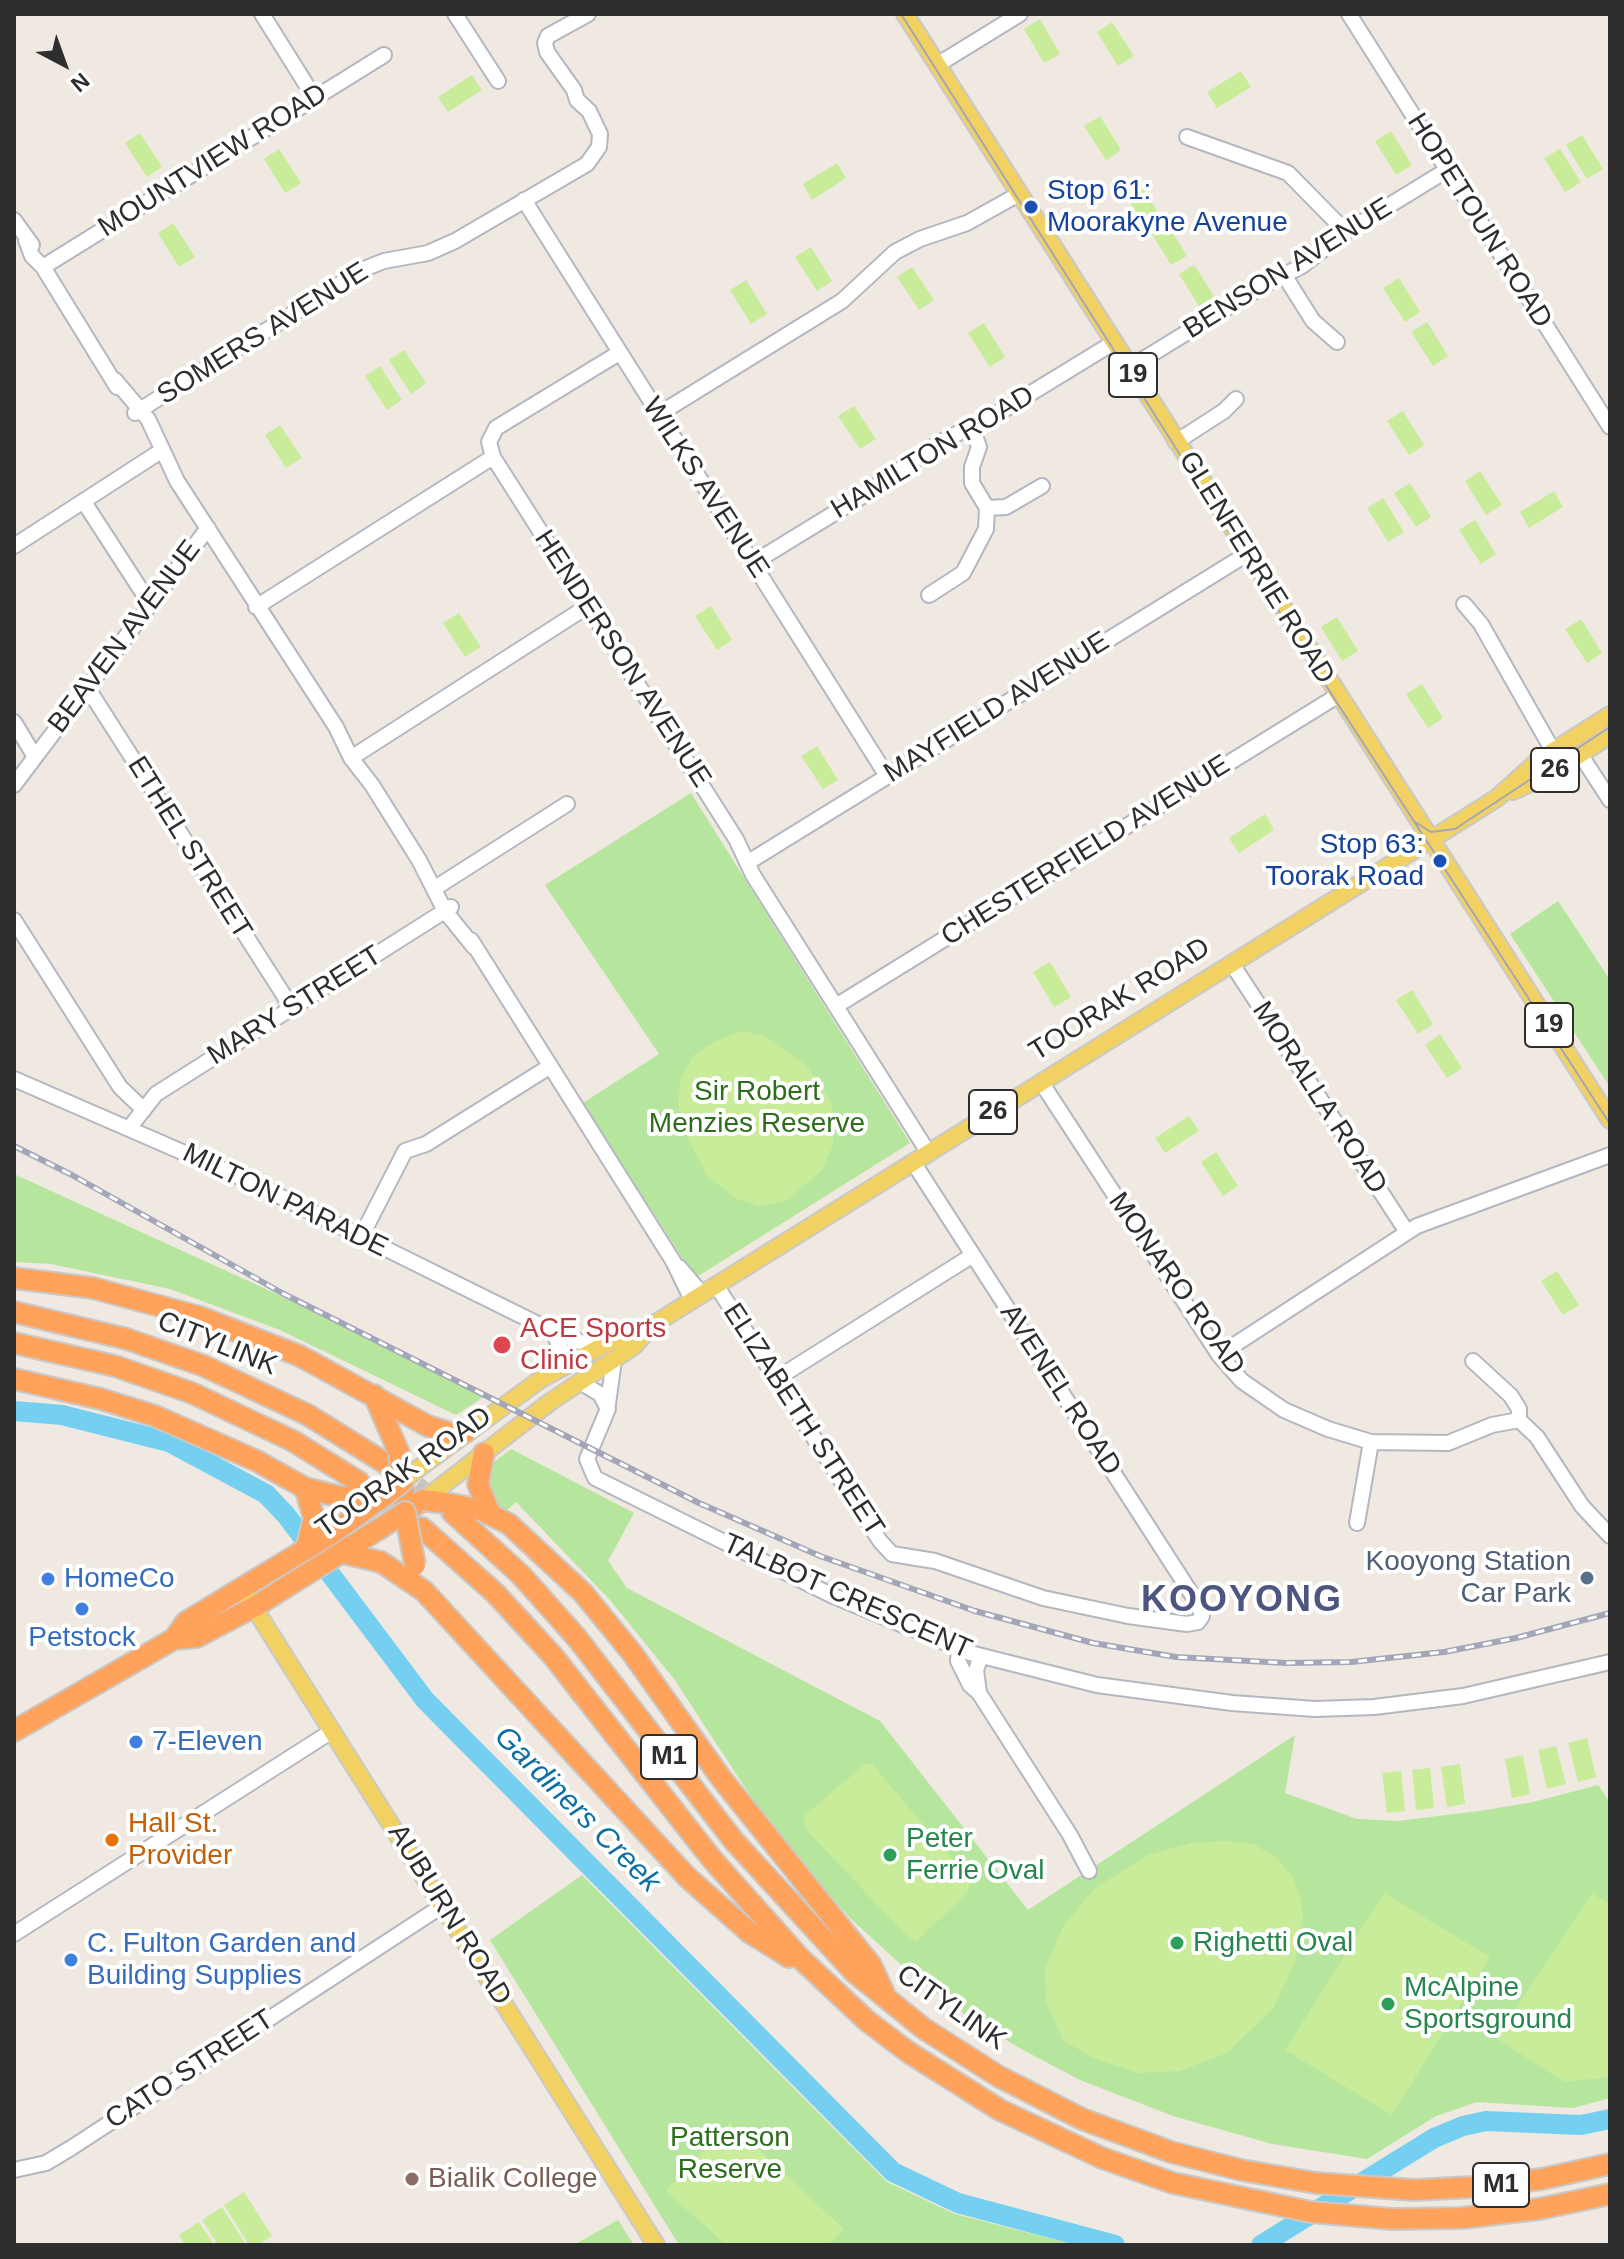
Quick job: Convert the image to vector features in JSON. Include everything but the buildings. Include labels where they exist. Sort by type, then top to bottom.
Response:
[{"type":"highway","points":[[14,1278],[93,1288],[200,1317],[300,1356],[440,1431],[466,1432]]},
{"type":"highway","name":"CITYLINK","points":[[14,1312],[127,1339],[216,1371],[392,1458]]},
{"type":"highway","points":[[14,1343],[115,1366],[192,1393],[273,1431],[359,1482]]},
{"type":"highway","points":[[14,1379],[101,1399],[155,1416],[225,1445],[303,1486],[341,1497],[380,1499]]},
{"type":"highway","points":[[374,1395],[392,1458],[411,1492],[407,1569]]},
{"type":"highway","points":[[471,1511],[484,1453]]},
{"type":"highway","points":[[298,1553],[314,1518],[303,1486]]},
{"type":"highway","points":[[411,1492],[509,1524],[545,1554],[598,1611],[721,1778],[871,1965],[888,2000]]},
{"type":"highway","name":"TOORAK ROAD","points":[[174,1639],[186,1622],[380,1499],[411,1492]]},
{"type":"highway","name":"TOORAK ROAD","points":[[18,1725],[174,1639],[197,1637],[303,1578],[343,1553],[411,1492]]},
{"type":"highway","name":"CITYLINK","points":[[471,1511],[771,1884],[854,1972],[961,2054],[1082,2119],[1206,2162],[1316,2183],[1390,2189],[1508,2184],[1610,2164]]},
{"type":"highway","name":"M1","points":[[422,1528],[495,1593],[553,1656],[711,1858],[813,1972]]},
{"type":"highway","points":[[343,1553],[370,1557],[407,1569],[687,1877],[749,1932],[813,1972]]},
{"type":"highway","name":"CITYLINK","points":[[813,1972],[908,2052],[966,2090],[1033,2128],[1102,2158],[1173,2183],[1278,2207],[1348,2216],[1475,2216],[1539,2209],[1610,2194]]},
{"type":"main road","name":"GLENFERRIE ROAD","points":[[905,14],[1429,841],[1610,1120]]},
{"type":"main road","name":"TOORAK ROAD","points":[[411,1492],[443,1485],[580,1382],[634,1346],[651,1326],[1497,798],[1553,751],[1610,715]]},
{"type":"main road","name":"TOORAK ROAD","points":[[1497,798],[1548,775],[1610,735]]},
{"type":"main road","name":"TOORAK ROAD","points":[[411,1492],[466,1432],[561,1368],[630,1331],[651,1326]]},
{"type":"main road","name":"AUBURN ROAD","points":[[241,1587],[656,2245]]},
{"type":"street","points":[[262,14],[314,97]]},
{"type":"street","points":[[455,14],[498,81]]},
{"type":"street","name":"SOMERS AVENUE","points":[[138,411],[364,269],[440,248],[563,176],[567,169],[592,157],[599,147],[599,130],[552,55],[547,52],[545,43],[548,36],[588,14]]},
{"type":"street","points":[[937,65],[1020,14]]},
{"type":"street","name":"HOPETOUN ROAD","points":[[1349,14],[1610,427]]},
{"type":"street","name":"MOUNTVIEW ROAD","points":[[46,265],[384,55]]},
{"type":"street","points":[[1187,137],[1288,173],[1346,232]]},
{"type":"street","name":"BENSON AVENUE","points":[[1129,368],[1284,275],[1346,232],[1447,170]]},
{"type":"street","points":[[659,414],[842,301],[895,252],[920,239],[967,223],[1019,194]]},
{"type":"street","name":"WILKS AVENUE","points":[[524,200],[887,776]]},
{"type":"street","name":"ELIZABETH STREET","points":[[14,220],[32,256],[46,265],[51,284],[138,411],[158,454],[260,604],[419,860],[439,885],[448,909],[526,1029],[546,1068],[570,1098],[673,1261],[776,1379],[880,1541],[892,1554]]},
{"type":"street","points":[[1284,275],[1317,326],[1337,342]]},
{"type":"street","name":"HAMILTON ROAD","points":[[753,563],[864,495],[911,460],[1113,343]]},
{"type":"street","points":[[260,604],[493,457],[489,442],[496,428],[619,353]]},
{"type":"street","points":[[1176,442],[1236,399]]},
{"type":"street","points":[[929,595],[953,582],[971,562],[986,529],[987,508],[972,483],[972,467],[979,447],[972,427]]},
{"type":"street","points":[[14,546],[158,454]]},
{"type":"street","name":"HENDERSON AVENUE","points":[[493,457],[736,839],[747,863],[928,1152]]},
{"type":"street","points":[[987,508],[1006,507],[1042,486]]},
{"type":"street","points":[[84,502],[150,604]]},
{"type":"street","name":"BEAVEN AVENUE","points":[[14,785],[208,528]]},
{"type":"street","name":"MAYFIELD AVENUE","points":[[747,863],[1247,554]]},
{"type":"street","points":[[1464,604],[1481,624],[1553,751]]},
{"type":"street","points":[[355,756],[588,606]]},
{"type":"street","name":"ETHEL STREET","points":[[87,687],[292,1008]]},
{"type":"street","name":"CHESTERFIELD AVENUE","points":[[836,1006],[1337,696]]},
{"type":"street","points":[[14,722],[35,757]]},
{"type":"street","points":[[1580,754],[1610,800]]},
{"type":"street","points":[[439,885],[567,804]]},
{"type":"street","name":"MARY STREET","points":[[144,1110],[156,1094],[448,909]]},
{"type":"street","points":[[14,920],[120,1087],[144,1110],[136,1129]]},
{"type":"street","name":"MORALLA ROAD","points":[[1232,964],[1407,1232]]},
{"type":"street","points":[[361,1237],[405,1151],[426,1144],[546,1068]]},
{"type":"street","name":"MILTON PARADE","points":[[14,1079],[136,1129],[552,1331],[596,1348]]},
{"type":"street","name":"MONARO ROAD","points":[[1041,1082],[1219,1355],[1242,1381],[1284,1410],[1328,1429],[1371,1442],[1448,1443],[1492,1425],[1511,1410],[1519,1414]]},
{"type":"street","points":[[1219,1355],[1407,1232],[1610,1155]]},
{"type":"street","name":"AVENEL ROAD","points":[[892,1554],[935,1561],[1043,1598],[1187,1624],[1201,1620],[1199,1606],[913,1162]]},
{"type":"street","points":[[776,1379],[973,1255]]},
{"type":"street","points":[[552,1331],[561,1348],[561,1368]]},
{"type":"street","name":"TALBOT CRESCENT","points":[[614,1360],[608,1409],[587,1459],[595,1478],[831,1595],[981,1656],[1097,1685],[1232,1703],[1315,1709],[1374,1707],[1463,1696],[1610,1662]]},
{"type":"street","points":[[1473,1361],[1501,1384],[1519,1414],[1533,1423],[1537,1437],[1582,1506],[1596,1534],[1610,1545]]},
{"type":"street","points":[[580,1382],[600,1394],[608,1409]]},
{"type":"street","points":[[1357,1523],[1371,1442]]},
{"type":"street","points":[[1582,1506],[1610,1536]]},
{"type":"street","points":[[959,1649],[958,1661],[964,1675],[979,1693],[1080,1849],[1089,1871]]},
{"type":"street","points":[[979,1693],[976,1670],[981,1656]]},
{"type":"street","points":[[14,1934],[332,1731]]},
{"type":"street","name":"CATO STREET","points":[[14,2170],[46,2163],[71,2148],[442,1906]]},
{"type":"green space","points":[[1040,19],[1060,54],[1044,63],[1024,29]]},
{"type":"green space","points":[[1112,22],[1134,56],[1118,66],[1097,32]]},
{"type":"green space","points":[[1241,71],[1251,87],[1217,108],[1207,92]]},
{"type":"green space","points":[[472,75],[482,90],[448,112],[438,97]]},
{"type":"green space","points":[[1100,116],[1121,150],[1106,160],[1084,126]]},
{"type":"green space","points":[[1391,131],[1412,165],[1396,175],[1375,141]]},
{"type":"green space","points":[[140,133],[162,167],[147,177],[125,143]]},
{"type":"green space","points":[[1582,135],[1603,169],[1587,179],[1566,145]]},
{"type":"green space","points":[[279,149],[301,183],[285,193],[264,159]]},
{"type":"green space","points":[[1560,149],[1581,182],[1565,192],[1544,158]]},
{"type":"green space","points":[[837,163],[846,178],[812,200],[803,184]]},
{"type":"green space","points":[[1136,177],[1157,211],[1141,221],[1121,186]]},
{"type":"green space","points":[[1166,222],[1187,256],[1171,265],[1150,231]]},
{"type":"green space","points":[[173,223],[195,257],[179,267],[158,233]]},
{"type":"green space","points":[[811,247],[832,281],[817,291],[795,257]]},
{"type":"green space","points":[[1194,265],[1216,299],[1200,308],[1179,274]]},
{"type":"green space","points":[[912,267],[934,300],[919,310],[897,277]]},
{"type":"green space","points":[[1399,278],[1420,312],[1405,322],[1383,288]]},
{"type":"green space","points":[[746,280],[767,314],[751,324],[730,290]]},
{"type":"green space","points":[[1427,322],[1448,356],[1433,366],[1411,332]]},
{"type":"green space","points":[[984,323],[1005,357],[990,367],[968,333]]},
{"type":"green space","points":[[404,350],[426,383],[411,394],[389,360]]},
{"type":"green space","points":[[380,366],[402,400],[387,410],[365,376]]},
{"type":"green space","points":[[854,406],[876,439],[860,449],[838,416]]},
{"type":"green space","points":[[1403,411],[1424,445],[1409,455],[1387,421]]},
{"type":"green space","points":[[280,425],[302,458],[286,468],[265,435]]},
{"type":"green space","points":[[1480,471],[1502,505],[1486,515],[1465,481]]},
{"type":"green space","points":[[1410,483],[1431,517],[1416,527],[1394,493]]},
{"type":"green space","points":[[1554,491],[1563,507],[1529,528],[1520,512]]},
{"type":"green space","points":[[1383,498],[1404,532],[1388,542],[1367,508]]},
{"type":"green space","points":[[1475,520],[1496,554],[1481,564],[1459,530]]},
{"type":"green space","points":[[711,606],[732,640],[717,650],[695,616]]},
{"type":"green space","points":[[459,613],[481,647],[465,657],[443,623]]},
{"type":"green space","points":[[1337,617],[1358,651],[1342,661],[1321,627]]},
{"type":"green space","points":[[1581,619],[1602,653],[1587,663],[1565,629]]},
{"type":"green space","points":[[1422,684],[1443,718],[1428,728],[1406,694]]},
{"type":"green space","points":[[817,746],[838,780],[823,789],[801,756]]},
{"type":"green space","name":"Sir Robert Menzies Reserve","points":[[691,793],[910,1143],[695,1278],[583,1103],[659,1054],[545,885]]},
{"type":"green space","points":[[1265,814],[1274,830],[1239,853],[1229,838]]},
{"type":"green space","points":[[1558,901],[1610,980],[1610,1087],[1510,934]]},
{"type":"green space","points":[[1050,962],[1071,997],[1054,1007],[1033,972]]},
{"type":"green space","points":[[1412,990],[1433,1024],[1418,1034],[1396,1000]]},
{"type":"green space","points":[[742,1031],[764,1036],[806,1065],[831,1102],[835,1124],[832,1148],[822,1170],[786,1201],[760,1206],[737,1199],[708,1177],[684,1131],[678,1103],[681,1077],[694,1055],[716,1041]]},
{"type":"green space","points":[[1440,1034],[1462,1068],[1447,1078],[1425,1045]]},
{"type":"green space","points":[[1189,1116],[1199,1131],[1165,1153],[1155,1138]]},
{"type":"green space","points":[[1216,1152],[1238,1186],[1223,1196],[1201,1162]]},
{"type":"green space","points":[[14,1174],[290,1300],[485,1396],[456,1415],[280,1330],[170,1289],[51,1264],[14,1262]]},
{"type":"green space","points":[[1557,1271],[1579,1305],[1563,1315],[1541,1281]]},
{"type":"green space","points":[[511,1449],[634,1513],[608,1561],[627,1588],[880,1721],[1028,1910],[1295,1735],[1285,1793],[1357,1819],[1398,1821],[1479,1811],[1533,1802],[1598,1785],[1610,1803],[1610,2098],[1573,2108],[1477,2102],[1436,2116],[1367,2159],[1272,2144],[1173,2116],[1080,2080],[1023,2050],[968,2017],[909,1972],[851,1919],[801,1864],[765,1818],[674,1679],[610,1600],[516,1502],[506,1511],[492,1499],[486,1482],[490,1465]]},
{"type":"green space","points":[[1587,1738],[1596,1777],[1578,1782],[1568,1743]]},
{"type":"green space","points":[[1556,1746],[1566,1784],[1547,1789],[1538,1750]]},
{"type":"green space","points":[[1523,1755],[1530,1794],[1512,1798],[1505,1759]]},
{"type":"green space","name":"Peter Ferrie Oval","points":[[866,1763],[873,1765],[970,1880],[968,1892],[917,1941],[910,1939],[807,1831],[803,1822],[805,1815]]},
{"type":"green space","points":[[1460,1764],[1465,1804],[1447,1807],[1441,1767]]},
{"type":"green space","points":[[1430,1768],[1434,1808],[1416,1810],[1412,1770]]},
{"type":"green space","points":[[1401,1771],[1405,1811],[1387,1813],[1382,1773]]},
{"type":"green space","name":"Righetti Oval","points":[[1227,1841],[1253,1844],[1277,1858],[1294,1879],[1301,1900],[1303,1919],[1295,1962],[1273,2009],[1227,2053],[1179,2071],[1139,2073],[1095,2059],[1063,2040],[1046,2002],[1045,1968],[1064,1925],[1094,1889],[1148,1855],[1191,1843]]},
{"type":"green space","name":"Patterson Reserve","points":[[582,1875],[887,2182],[955,2214],[1076,2245],[679,2245],[490,1940]]},
{"type":"green space","name":"McAlpine Sportsground","points":[[1384,1893],[1490,1957],[1392,2115],[1285,2050]]},
{"type":"green space","points":[[1592,1893],[1610,1905],[1610,2077],[1564,2082],[1496,2038]]},
{"type":"green space","points":[[730,2123],[844,2229],[829,2245],[726,2245],[666,2191]]},
{"type":"green space","points":[[244,2192],[272,2236],[258,2245],[249,2245],[224,2205]]},
{"type":"green space","points":[[222,2207],[246,2245],[218,2245],[202,2220]]},
{"type":"green space","points":[[618,2220],[634,2245],[574,2245]]},
{"type":"green space","points":[[199,2222],[214,2245],[185,2245],[179,2235]]},
{"type":"waterway","name":"Gardiners Creek","points":[[14,1411],[62,1415],[169,1442],[266,1494],[286,1515],[425,1700],[893,2172],[958,2203],[1115,2245]]},
{"type":"waterway","name":"Gardiners Creek","points":[[1261,2245],[1434,2138],[1463,2126],[1486,2121],[1581,2125],[1610,2119]]},
{"type":"tunnel","points":[[392,1468],[443,1506]]},
{"type":"tunnel","points":[[359,1482],[415,1523]]},
{"type":"tram line","points":[[901,14],[1334,698],[1610,1124]]},
{"type":"tram line","points":[[1415,822],[1431,832],[1455,829],[1610,727]]},
{"type":"railway","points":[[14,1146],[72,1175],[282,1293],[699,1503],[820,1556],[975,1611],[1093,1643],[1176,1657],[1286,1663],[1351,1662],[1444,1652],[1516,1638],[1610,1613]]},
{"type":"place","name":"Stop 61: Moorakyne Avenue","points":[[1031,207]]},
{"type":"place","name":"Stop 63: Toorak Road","points":[[1440,861]]},
{"type":"place","name":"ACE Sports Clinic","points":[[502,1345]]},
{"type":"place","name":"Kooyong Station Car Park","points":[[1587,1578]]},
{"type":"place","name":"HomeCo","points":[[48,1579]]},
{"type":"place","name":"Petstock","points":[[82,1609]]},
{"type":"place","name":"7-Eleven","points":[[136,1742]]},
{"type":"place","name":"Hall St. Provider","points":[[112,1840]]},
{"type":"place","name":"Peter Ferrie Oval","points":[[890,1855]]},
{"type":"place","name":"Righetti Oval","points":[[1177,1943]]},
{"type":"place","name":"C. Fulton Garden and Building Supplies","points":[[71,1960]]},
{"type":"place","name":"McAlpine Sportsground","points":[[1388,2004]]},
{"type":"place","name":"Bialik College","points":[[412,2179]]},
{"type":"district","name":"KOOYONG","points":[[1242,1601]]}]
